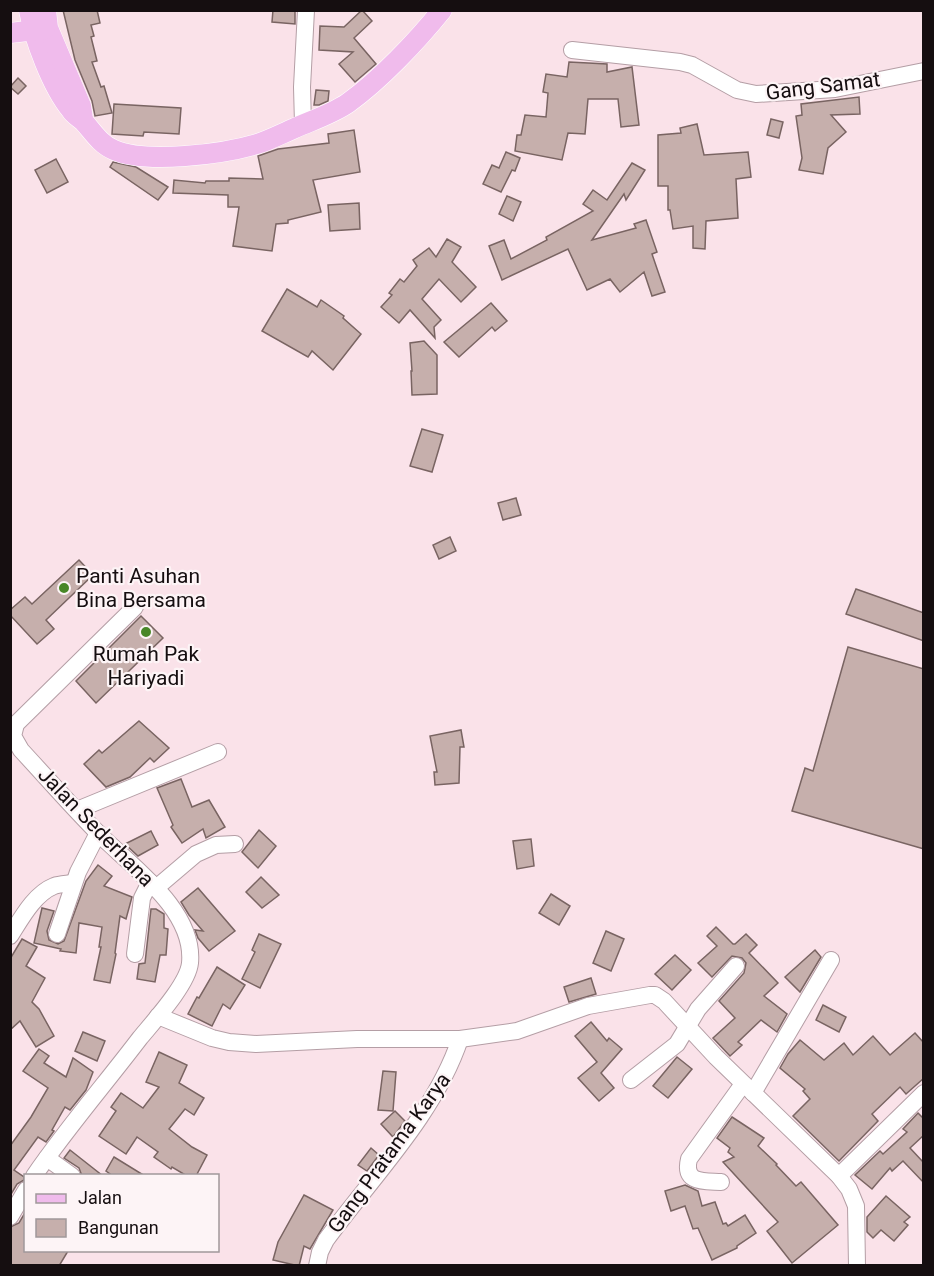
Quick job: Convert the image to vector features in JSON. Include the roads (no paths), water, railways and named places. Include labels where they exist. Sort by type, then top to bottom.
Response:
[{"type":"main road","points":[[10,33],[34,17],[81,106],[83,121],[97,138],[114,150],[130,155],[158,157],[218,152],[257,144],[328,115],[349,102],[389,67],[442,10]]},
{"type":"street","points":[[303,124],[302,87],[306,10]]},
{"type":"street","name":"Gang Samat","points":[[572,50],[680,62],[692,65],[737,90],[756,94],[835,88],[924,71]]},
{"type":"street","name":"Jalan Sederhana","points":[[35,1174],[158,1016],[183,981],[190,965],[190,947],[187,936],[174,912],[153,885],[98,833],[15,742],[13,730],[16,724],[135,607]]},
{"type":"street","points":[[77,810],[218,752]]},
{"type":"street","points":[[57,934],[73,883],[98,833]]},
{"type":"street","points":[[135,954],[142,898],[153,885],[196,854],[216,845],[236,844]]},
{"type":"street","points":[[10,936],[33,903],[43,893],[54,886],[73,883]]},
{"type":"street","points":[[721,1182],[693,1179],[687,1165],[689,1159],[748,1088],[831,960]]},
{"type":"street","points":[[631,1080],[677,1044],[698,1009],[736,966]]},
{"type":"street","points":[[158,1016],[213,1038],[247,1044],[357,1038],[460,1040],[517,1031],[579,1009],[650,995],[664,1001],[748,1088],[839,1176],[849,1189],[856,1206],[857,1266]]},
{"type":"street","name":"Gang Pratama Karya","points":[[317,1266],[326,1240],[433,1097],[453,1062],[460,1040]]},
{"type":"street","points":[[839,1176],[924,1093]]},
{"type":"street","points":[[47,1158],[69,1174]]},
{"type":"street","points":[[10,1217],[24,1193]]},
{"type":"place","name":"Panti Asuhan Bina Bersama","points":[[64,588]]},
{"type":"place","name":"Rumah Pak Hariyadi","points":[[146,632]]}]
